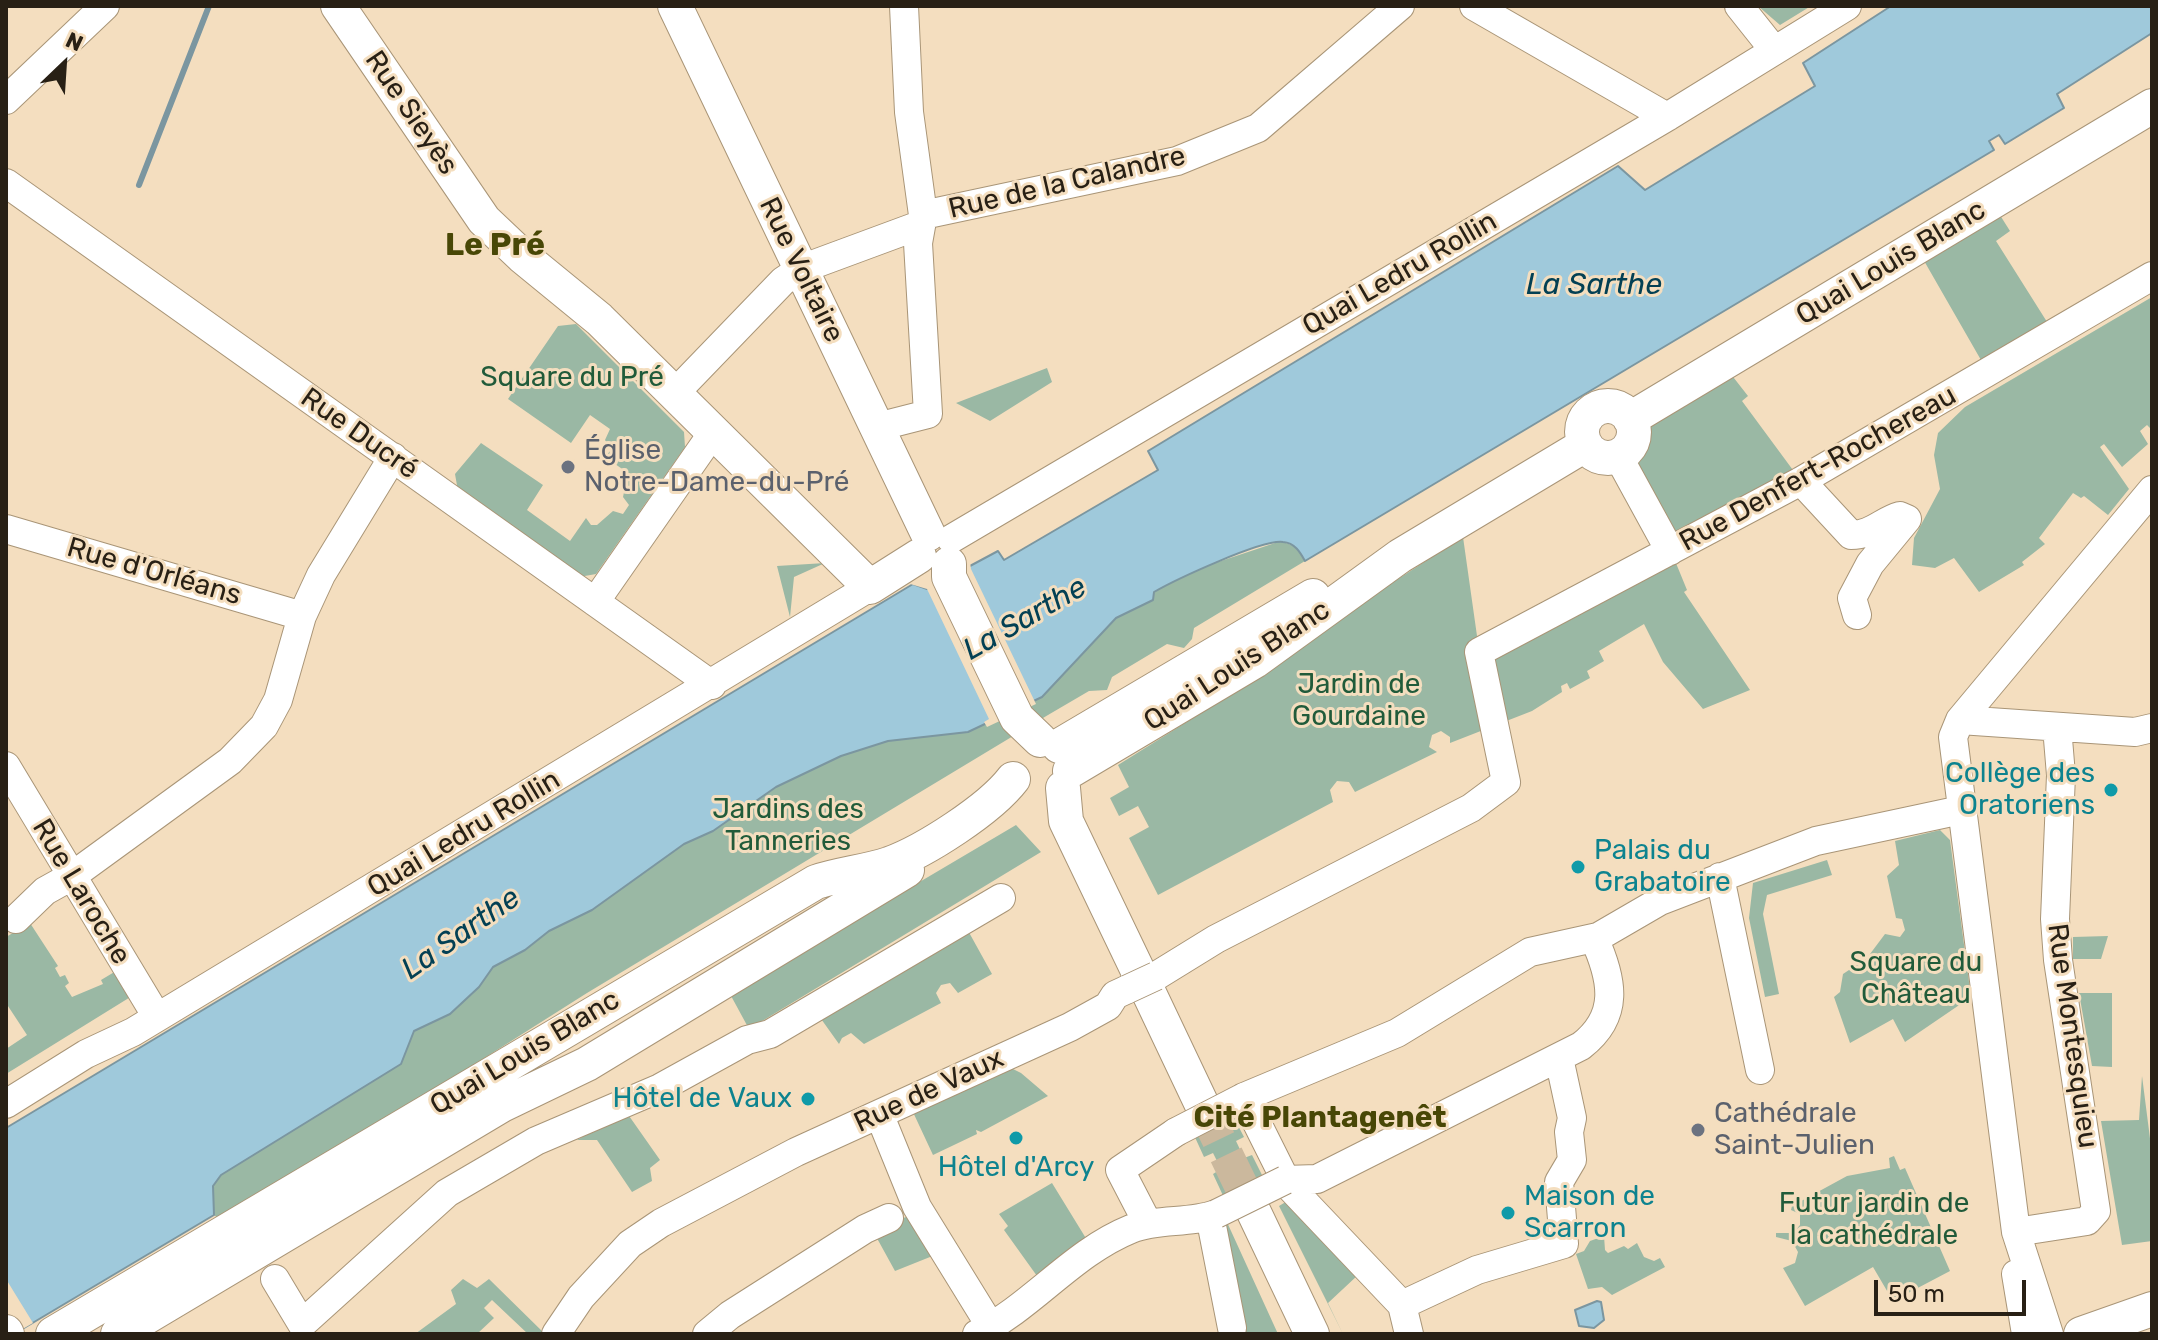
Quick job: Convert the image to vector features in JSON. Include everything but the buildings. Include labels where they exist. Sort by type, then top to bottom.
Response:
[{"type":"main road","name":"Rue Sieyès","points":[[338,6],[484,220],[522,256],[599,319],[870,587]]},
{"type":"main road","name":"Rue Voltaire","points":[[675,6],[939,557],[1034,768],[1204,1109]]},
{"type":"main road","name":"Quai Louis Blanc","points":[[1630,419],[2152,106]]},
{"type":"main road","points":[[1617,408],[1630,419],[1633,439],[1618,456],[1600,457],[1585,445],[1582,428],[1595,410],[1617,408]]},
{"type":"main road","name":"Quai Louis Blanc","points":[[118,1334],[502,1105],[587,1064],[1034,768],[1255,661],[1400,556],[1585,445]]},
{"type":"main road","name":"Quai Ledru Rollin","points":[[870,587],[939,557]]},
{"type":"main road","name":"Quai Louis Blanc","points":[[53,1334],[816,882],[891,863],[984,809],[1034,768]]},
{"type":"main road","points":[[1250,1204],[1312,1334]]},
{"type":"main road","points":[[2081,1334],[2152,1309]]},
{"type":"street","points":[[6,100],[105,6]]},
{"type":"street","points":[[877,427],[928,414],[918,243],[922,220],[909,112],[904,6]]},
{"type":"street","name":"Rue de la Calandre","points":[[673,395],[783,281],[801,269],[922,220],[1177,161],[1258,128],[1400,6]]},
{"type":"street","points":[[1474,6],[1667,117]]},
{"type":"street","points":[[1739,6],[1774,50]]},
{"type":"street","name":"Quai Ledru Rollin","points":[[939,557],[1847,6]]},
{"type":"street","name":"Rue Ducré","points":[[6,183],[712,685]]},
{"type":"street","name":"Rue Denfert-Rochereau","points":[[1506,782],[1479,652],[1801,481],[2152,276]]},
{"type":"street","points":[[595,602],[712,434]]},
{"type":"street","points":[[1618,456],[1670,551]]},
{"type":"street","points":[[16,919],[45,891],[72,876],[230,761],[264,726],[278,700],[302,616],[321,575],[392,457]]},
{"type":"street","points":[[1801,481],[1851,535],[1874,531],[1891,518],[1900,516],[1907,519],[1870,564],[1852,598],[1857,615]]},
{"type":"street","points":[[2026,1334],[2015,1264],[2017,1236],[1953,743],[1960,720],[2152,490]]},
{"type":"street","name":"Rue d'Orléans","points":[[6,529],[302,616]]},
{"type":"street","name":"Quai Ledru Rollin","points":[[6,1104],[712,685],[870,587]]},
{"type":"street","points":[[1960,720],[2135,732],[2152,728]]},
{"type":"street","name":"Rue Montesquieu","points":[[2017,1236],[2087,1221],[2096,1211],[2055,919],[2061,811],[2057,727]]},
{"type":"street","name":"Rue Laroche","points":[[6,766],[157,1017]]},
{"type":"street","name":"Rue de Vaux","points":[[556,1334],[581,1297],[630,1244],[735,1183],[1070,1027],[1216,939],[1471,808],[1506,782]]},
{"type":"street","points":[[1148,1224],[1120,1170],[1176,1132],[1244,1097],[1397,1033],[1530,952],[1594,938],[1660,901],[1816,841],[1961,810]]},
{"type":"street","points":[[1720,877],[1760,1070]]},
{"type":"street","points":[[275,1279],[299,1326],[447,1193],[536,1141],[660,1088],[747,1040],[770,1034],[1001,898]]},
{"type":"street","points":[[880,1116],[901,1213],[1001,1326],[1067,1267],[1100,1245],[1148,1224],[1213,1215],[1285,1180],[1317,1179],[1559,1058],[1593,1037],[1609,1011],[1605,969],[1594,938]]},
{"type":"street","points":[[1402,1305],[1477,1270],[1564,1244],[1559,1182],[1572,1160],[1569,1132],[1572,1118],[1559,1058]]},
{"type":"street","points":[[1244,1097],[1285,1180],[1402,1305],[1409,1334]]},
{"type":"street","points":[[707,1334],[730,1315],[865,1229],[901,1213]]},
{"type":"street","points":[[1213,1215],[1232,1328]]},
{"type":"street","points":[[2017,1236],[2029,1263],[2049,1334]]},
{"type":"green space","points":[[1758,6],[1811,6],[1780,25]]},
{"type":"green space","points":[[1998,212],[2010,231],[1996,241],[2054,333],[1989,374],[1923,259]]},
{"type":"green space","points":[[2152,297],[2152,430],[2147,425],[2140,431],[2148,444],[2122,467],[2104,444],[2100,447],[2129,489],[2108,515],[2084,496],[2081,498],[2073,493],[2039,538],[2045,544],[2022,562],[2024,565],[1979,592],[1954,558],[1935,568],[1912,565],[1914,538],[1940,489],[1934,455],[1938,433],[1965,407]]},
{"type":"green space","name":"Square du Pré","points":[[576,324],[684,432],[685,447],[596,574],[579,577],[458,491],[455,474],[481,443],[543,485],[527,510],[570,541],[586,518],[591,525],[597,525],[613,511],[623,514],[629,505],[623,497],[628,473],[605,457],[611,450],[605,440],[610,429],[590,415],[571,443],[508,399],[558,326]]},
{"type":"green space","points":[[1047,368],[1052,382],[990,421],[956,403]]},
{"type":"green space","name":"Jardin de Gourdaine","points":[[1730,373],[1748,396],[1742,401],[1801,481],[1671,551],[1687,590],[1684,592],[1750,690],[1703,709],[1663,662],[1644,624],[1599,651],[1604,661],[1587,671],[1590,678],[1570,689],[1567,683],[1561,686],[1562,692],[1532,711],[1450,743],[1450,737],[1441,731],[1432,735],[1429,747],[1437,752],[1355,792],[1349,782],[1337,781],[1330,790],[1333,802],[1158,895],[1129,838],[1149,827],[1138,806],[1119,816],[1110,798],[1129,787],[1118,765],[1249,683],[1364,601],[1463,537],[1478,643],[1670,551],[1627,450],[1634,433]]},
{"type":"green space","name":"Jardins des Tanneries","points":[[1281,541],[1296,547],[1305,561],[1194,628],[1192,639],[1184,648],[1167,644],[1112,677],[1107,690],[1089,691],[587,993],[224,1223],[214,1215],[213,1185],[221,1175],[401,1064],[414,1031],[450,1014],[493,967],[525,950],[549,931],[592,910],[684,844],[713,831],[776,787],[841,756],[888,741],[968,732],[1042,697],[1116,618],[1152,600],[1154,592],[1194,570]]},
{"type":"green space","points":[[825,563],[794,577],[790,617],[777,566]]},
{"type":"green space","points":[[1016,825],[1041,852],[749,1029],[730,994]]},
{"type":"green space","name":"Square du Château","points":[[1940,830],[1950,840],[1971,997],[1905,1042],[1893,1019],[1850,1043],[1834,997],[1840,992],[1843,974],[1867,958],[1885,934],[1900,937],[1905,930],[1902,919],[1896,918],[1887,876],[1899,865],[1895,841]]},
{"type":"green space","points":[[1827,860],[1832,875],[1767,895],[1763,914],[1779,994],[1765,997],[1749,918],[1753,883]]},
{"type":"green space","points":[[30,923],[58,966],[55,968],[60,977],[65,975],[69,983],[65,986],[72,997],[103,984],[101,980],[116,971],[132,996],[6,1074],[6,1049],[27,1035],[6,1003],[6,937]]},
{"type":"green space","points":[[966,927],[992,974],[958,993],[950,983],[941,985],[936,993],[941,1003],[864,1044],[851,1033],[839,1044],[819,1016]]},
{"type":"green space","points":[[2108,936],[2101,959],[2073,959],[2073,937]]},
{"type":"green space","points":[[2079,993],[2112,993],[2112,1067],[2092,1066]]},
{"type":"green space","points":[[1009,1067],[1048,1096],[981,1132],[976,1130],[977,1134],[933,1155],[912,1110]]},
{"type":"green space","points":[[2142,1076],[2152,1154],[2152,1241],[2122,1245],[2101,1121],[2139,1120]]},
{"type":"green space","points":[[627,1113],[660,1160],[650,1168],[652,1181],[632,1192],[597,1140],[577,1140]]},
{"type":"green space","points":[[1232,1114],[1244,1137],[1236,1141],[1244,1158],[1252,1155],[1265,1181],[1248,1190],[1245,1184],[1226,1202],[1213,1174],[1221,1169],[1213,1153],[1204,1157],[1193,1133],[1207,1126],[1210,1131],[1218,1128],[1216,1122]]},
{"type":"green space","name":"Futur jardin de la cathédrale","points":[[1894,1156],[1900,1170],[1905,1168],[1950,1271],[1893,1301],[1873,1267],[1805,1306],[1783,1268],[1795,1263],[1798,1252],[1792,1241],[1776,1237],[1776,1233],[1793,1233],[1800,1225],[1800,1214],[1791,1210],[1792,1206],[1847,1176],[1890,1168],[1889,1158]]},
{"type":"green space","points":[[1052,1183],[1087,1240],[1037,1276],[1004,1230],[1008,1226],[999,1214]]},
{"type":"green space","points":[[1289,1200],[1358,1275],[1328,1303],[1343,1334],[1279,1206]]},
{"type":"green space","points":[[913,1214],[940,1253],[895,1271],[873,1231]]},
{"type":"green space","points":[[1226,1220],[1278,1334],[1237,1334],[1217,1224]]},
{"type":"green space","points":[[1604,1236],[1608,1253],[1624,1246],[1628,1249],[1637,1243],[1644,1257],[1654,1261],[1660,1258],[1665,1267],[1612,1295],[1602,1287],[1588,1289],[1576,1254],[1584,1251],[1590,1241]]},
{"type":"green space","points":[[463,1279],[477,1288],[489,1279],[545,1334],[528,1334],[492,1300],[484,1308],[494,1318],[477,1334],[415,1334],[456,1304],[451,1290]]},
{"type":"water","name":"La Sarthe","points":[[1891,6],[2152,6],[2152,33],[2057,94],[2064,108],[2005,144],[1999,135],[1989,141],[1994,150],[1305,561],[1294,546],[1283,542],[1257,547],[1218,561],[1154,592],[1153,600],[1116,618],[1042,697],[968,732],[888,741],[841,756],[776,787],[713,831],[684,844],[592,910],[549,931],[525,950],[493,967],[479,987],[450,1014],[414,1031],[401,1064],[221,1175],[213,1186],[214,1215],[14,1334],[6,1334],[6,1128],[913,584],[927,589],[998,551],[1004,560],[1158,470],[1148,451],[1618,166],[1645,190],[1815,86],[1803,63]]},
{"type":"water","points":[[1601,1302],[1604,1320],[1594,1328],[1579,1326],[1575,1310]]},
{"type":"pier","points":[[970,562],[1036,704],[987,727],[984,722],[989,719],[927,589],[907,583],[913,581],[927,585]]},
{"type":"pier","points":[[6,1279],[33,1323],[14,1334],[6,1334]]},
{"type":"waterway","points":[[139,185],[209,6]]},
{"type":"tunnel","points":[[1204,1109],[1250,1204]]},
{"type":"place","name":"Église Notre-Dame-du-Pré","points":[[568,467]]},
{"type":"place","name":"Collège des Oratoriens","points":[[2111,790]]},
{"type":"place","name":"Palais du Grabatoire","points":[[1578,867]]},
{"type":"place","name":"Hôtel de Vaux","points":[[808,1099]]},
{"type":"place","name":"Cathédrale Saint-Julien","points":[[1698,1130]]},
{"type":"place","name":"Hôtel d'Arcy","points":[[1016,1138]]},
{"type":"place","name":"Maison de Scarron","points":[[1508,1213]]},
{"type":"district","name":"Le Pré","points":[[495,246]]},
{"type":"district","name":"Cité Plantagenêt","points":[[1320,1118]]}]
